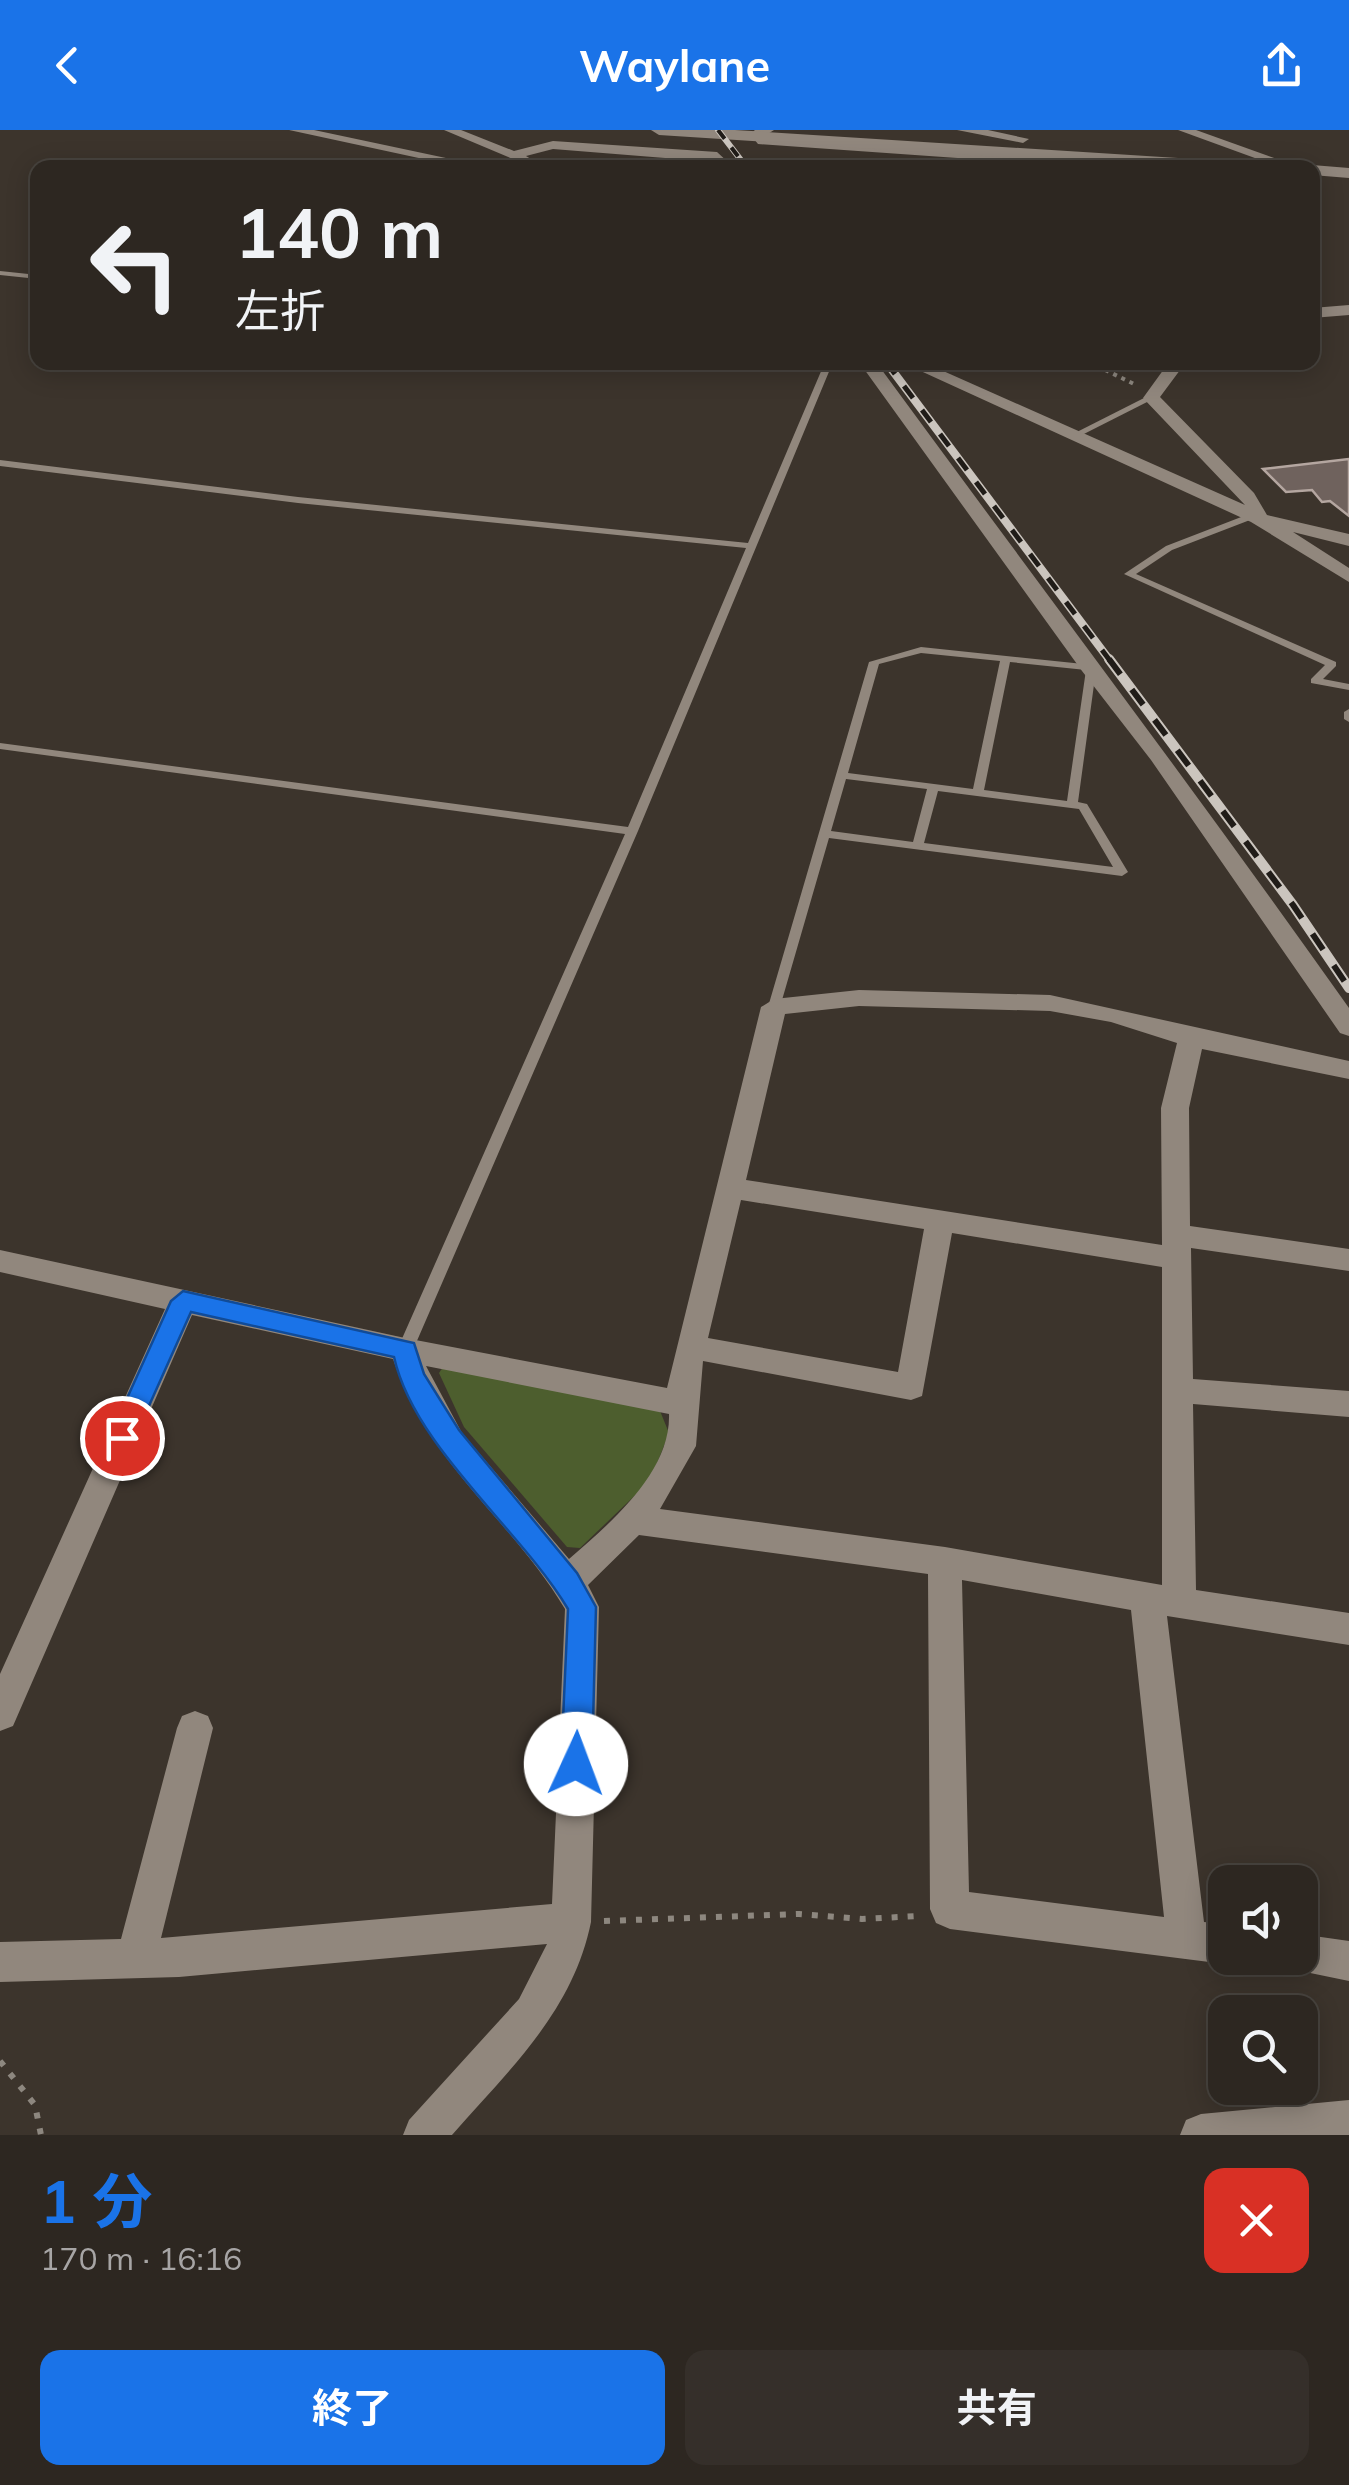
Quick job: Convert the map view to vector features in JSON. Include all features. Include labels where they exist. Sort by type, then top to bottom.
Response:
[{"type":"street","points":[[295,130],[447,160]]},
{"type":"street","points":[[450,130],[523,160]]},
{"type":"street","points":[[559,130],[706,141],[700,130]]},
{"type":"street","points":[[659,130],[1129,160]]},
{"type":"street","points":[[942,134],[921,146],[853,132],[771,130],[756,134],[758,140],[921,146],[1017,148],[1100,160]]},
{"type":"street","points":[[963,130],[1017,148]]},
{"type":"street","points":[[1184,130],[1272,160]]},
{"type":"street","points":[[473,138],[498,132]]},
{"type":"street","points":[[514,156],[552,146],[717,156],[720,160]]},
{"type":"street","points":[[921,146],[923,158],[931,160]]},
{"type":"street","points":[[617,160],[623,150]]},
{"type":"street","points":[[1320,170],[1349,172]]},
{"type":"street","points":[[1320,312],[1349,310]]},
{"type":"street","points":[[874,370],[1090,669],[1158,755],[1349,1027]]},
{"type":"street","points":[[925,370],[1258,518],[1349,576]]},
{"type":"street","points":[[1172,370],[1152,396],[1248,497],[1258,509],[1258,518]]},
{"type":"street","points":[[1258,518],[1345,537]]},
{"type":"street","points":[[567,1582],[660,1488],[686,1427],[680,1403],[774,1007],[858,998],[1050,1002],[1112,1014],[1192,1038],[1349,1070]]},
{"type":"street","points":[[1186,1939],[1163,1600],[1177,1390],[1175,1108],[1192,1038]]},
{"type":"street","points":[[731,1188],[940,1220],[1176,1247],[1349,1260]]},
{"type":"street","points":[[692,1347],[911,1387],[940,1220]]},
{"type":"street","points":[[0,1261],[405,1350],[680,1403]]},
{"type":"street","points":[[0,1714],[183,1301]]},
{"type":"street","points":[[405,1350],[411,1376],[450,1438],[567,1582],[582,1607],[570,1922],[563,1960],[533,2013],[424,2135]]},
{"type":"street","points":[[1177,1390],[1349,1404]]},
{"type":"street","points":[[630,1519],[946,1562],[1349,1629]]},
{"type":"street","points":[[946,1562],[950,1909],[1208,1942]]},
{"type":"street","points":[[136,1958],[195,1728]]},
{"type":"street","points":[[0,1962],[136,1958],[570,1922]]},
{"type":"street","points":[[1318,1956],[1349,1960]]},
{"type":"street","points":[[1201,2135],[1349,2122]]},
{"type":"lane","points":[[0,273],[30,276]]},
{"type":"lane","points":[[405,1350],[632,831],[826,370]]},
{"type":"lane","points":[[1071,437],[1152,396]]},
{"type":"lane","points":[[0,463],[298,500],[750,546]]},
{"type":"lane","points":[[1258,518],[1249,517],[1169,548],[1129,574],[1332,664],[1316,682],[1349,686]]},
{"type":"lane","points":[[774,1007],[874,662],[921,650],[1090,669],[1072,804]]},
{"type":"lane","points":[[978,793],[1006,658]]},
{"type":"lane","points":[[0,746],[632,831]]},
{"type":"lane","points":[[824,834],[1122,872],[1083,806],[841,776]]},
{"type":"lane","points":[[918,846],[933,787]]},
{"type":"path","points":[[1105,370],[1152,396]]},
{"type":"path","points":[[570,1922],[799,1914],[862,1920],[932,1915],[950,1909]]},
{"type":"path","points":[[0,2061],[35,2105],[41,2135]]},
{"type":"green space","points":[[445,1364],[658,1406],[669,1433],[650,1481],[580,1548],[567,1547],[464,1427],[439,1373]]},
{"type":"building","points":[[1349,459],[1349,516],[1330,501],[1322,502],[1312,490],[1286,492],[1263,469]]},
{"type":"railway","points":[[718,130],[741,160]]},
{"type":"railway","points":[[892,370],[1111,662]]},
{"type":"railway","points":[[1109,659],[1293,905],[1349,988]]},
{"type":"route","points":[[122,1438],[183,1301],[405,1350],[411,1376],[450,1438],[567,1582],[582,1607],[576,1764]]}]
